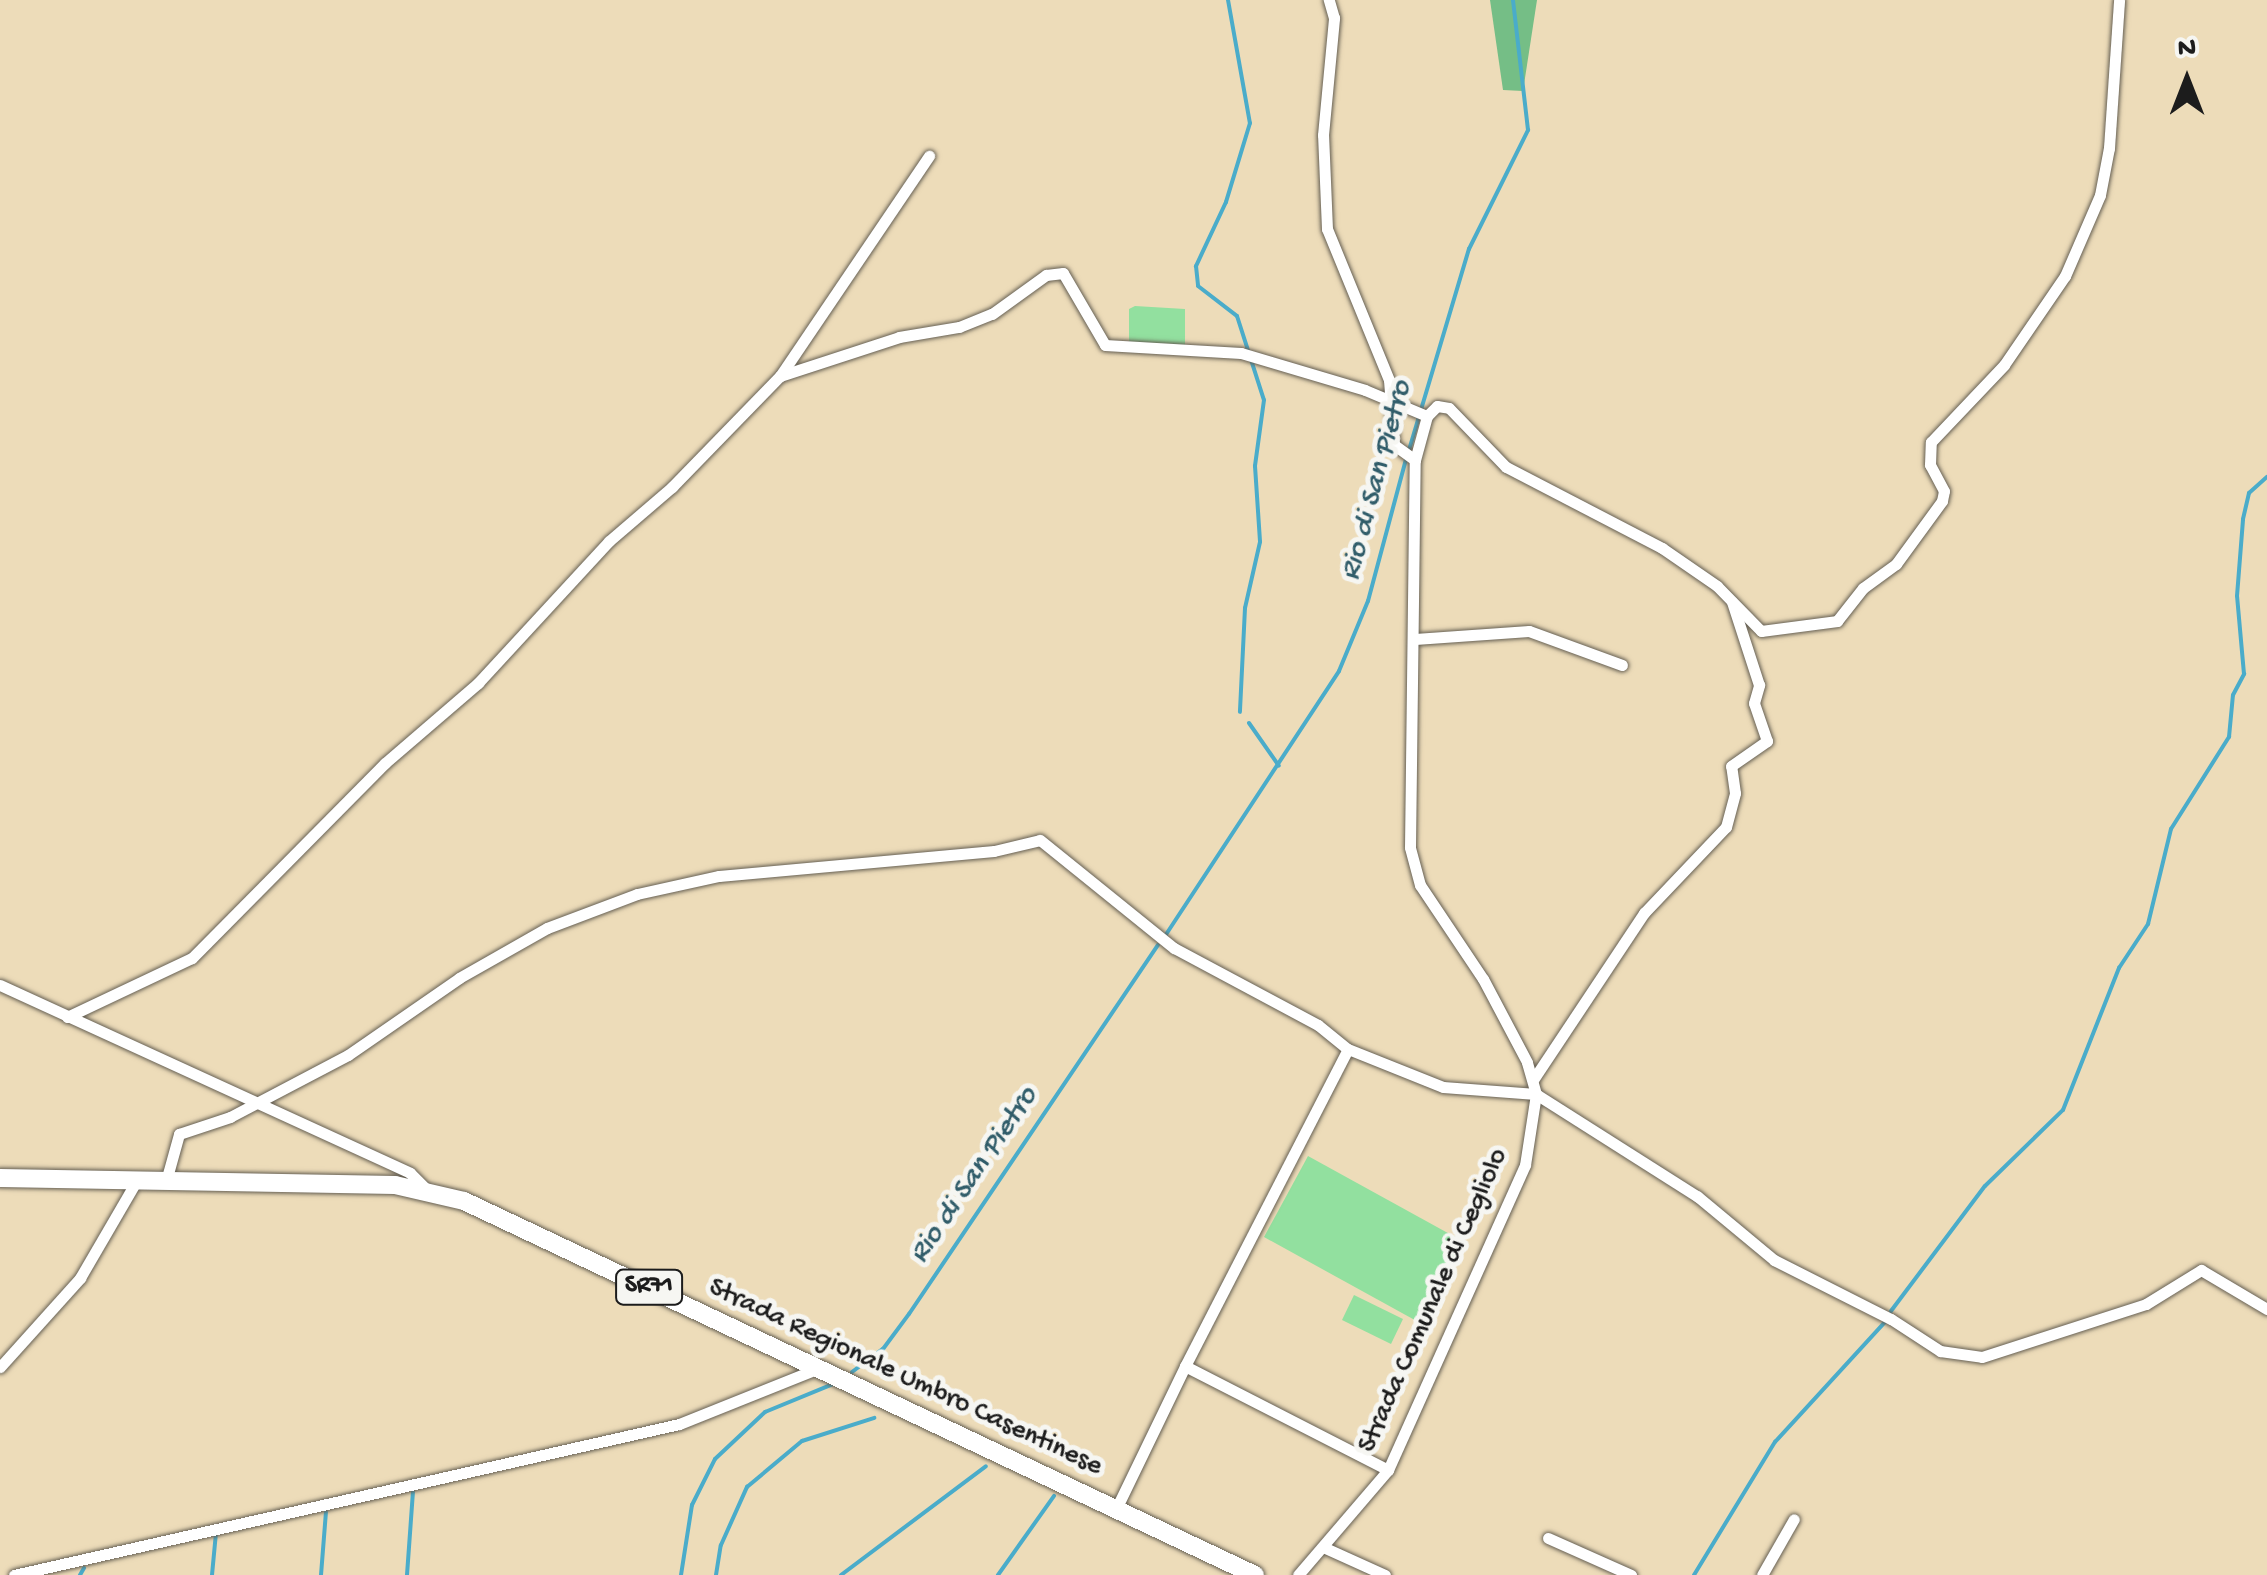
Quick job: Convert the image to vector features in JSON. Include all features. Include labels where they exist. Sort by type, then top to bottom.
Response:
[{"type":"main road","name":"Strada Regionale Umbro Casentinese","points":[[0,1178],[426,1190],[494,1212],[1255,1575]]},
{"type":"street","points":[[1329,0],[1334,18],[1323,135],[1328,229],[1364,313],[1391,399],[1394,445],[1415,460]]},
{"type":"street","points":[[780,376],[899,337],[959,327],[992,314],[1046,275],[1062,274],[1105,346],[1241,353],[1391,399],[1427,416],[1438,406],[1449,408],[1506,467],[1662,548],[1772,634],[1837,620],[1863,588],[1896,564],[1942,501],[1944,491],[1930,465],[1931,442],[2004,365],[2065,276],[2100,195],[2109,148],[2119,0]]},
{"type":"street","points":[[68,1017],[192,958],[385,763],[478,683],[609,541],[672,487],[780,376],[929,156]]},
{"type":"street","name":"Strada Comunale di Cegliolo","points":[[1298,1575],[1388,1470],[1525,1165],[1536,1094],[1533,1080],[1483,979],[1420,885],[1410,847],[1415,460],[1427,416]]},
{"type":"street","points":[[1533,1080],[1644,913],[1726,827],[1736,793],[1731,766],[1767,741],[1754,703],[1759,684],[1732,602]]},
{"type":"street","points":[[1414,639],[1530,631],[1622,665]]},
{"type":"street","points":[[166,1181],[179,1134],[257,1104],[348,1055],[458,978],[547,928],[637,894],[719,876],[976,852],[1040,840],[1174,948],[1318,1025],[1348,1049],[1444,1087],[1536,1094],[1697,1196],[1810,1283],[1960,1358],[1982,1357],[2146,1304],[2201,1270],[2267,1309]]},
{"type":"street","points":[[0,985],[410,1172],[426,1190]]},
{"type":"street","points":[[1116,1509],[1348,1049]]},
{"type":"street","points":[[0,1367],[80,1278],[137,1180]]},
{"type":"street","points":[[1186,1366],[1388,1470]]},
{"type":"street","points":[[14,1575],[679,1424],[818,1368]]},
{"type":"street","points":[[1762,1575],[1794,1519]]},
{"type":"street","points":[[1548,1538],[1632,1575]]},
{"type":"street","points":[[1323,1547],[1384,1575]]},
{"type":"green space","points":[[1490,0],[1537,0],[1523,91],[1503,90]]},
{"type":"green space","points":[[1129,309],[1185,309],[1185,345],[1129,346]]},
{"type":"green space","points":[[1308,1156],[1466,1243],[1422,1324],[1264,1237]]},
{"type":"green space","points":[[1354,1295],[1403,1319],[1391,1344],[1342,1320]]},
{"type":"waterway","points":[[1228,0],[1250,123],[1226,202],[1196,266],[1198,286],[1237,316],[1264,400],[1255,466],[1260,542],[1245,608],[1240,712]]},
{"type":"waterway","name":"Rio di San Pietro","points":[[1409,450],[1469,249],[1528,130],[1513,0]]},
{"type":"waterway","name":"Rio di San Pietro","points":[[1165,936],[1339,671],[1368,601],[1406,459]]},
{"type":"waterway","points":[[1891,1311],[1985,1186],[2063,1110],[2119,968],[2148,924],[2171,829],[2229,737],[2233,695],[2244,674],[2237,596],[2243,519],[2249,493],[2267,477]]},
{"type":"waterway","points":[[1249,723],[1279,766]]},
{"type":"waterway","name":"Rio di San Pietro","points":[[852,1372],[883,1349],[909,1314],[1158,945]]},
{"type":"waterway","points":[[1694,1575],[1775,1442],[1886,1321]]},
{"type":"waterway","name":"Rio di San Pietro","points":[[681,1575],[692,1505],[715,1459],[765,1412],[833,1384]]},
{"type":"waterway","points":[[716,1575],[721,1545],[747,1487],[802,1441],[874,1418]]},
{"type":"waterway","points":[[841,1575],[986,1466]]},
{"type":"waterway","points":[[407,1575],[413,1492]]},
{"type":"waterway","points":[[998,1575],[1054,1496]]},
{"type":"waterway","points":[[321,1575],[326,1512]]},
{"type":"waterway","points":[[212,1575],[216,1533]]},
{"type":"waterway","points":[[80,1575],[84,1568]]}]
